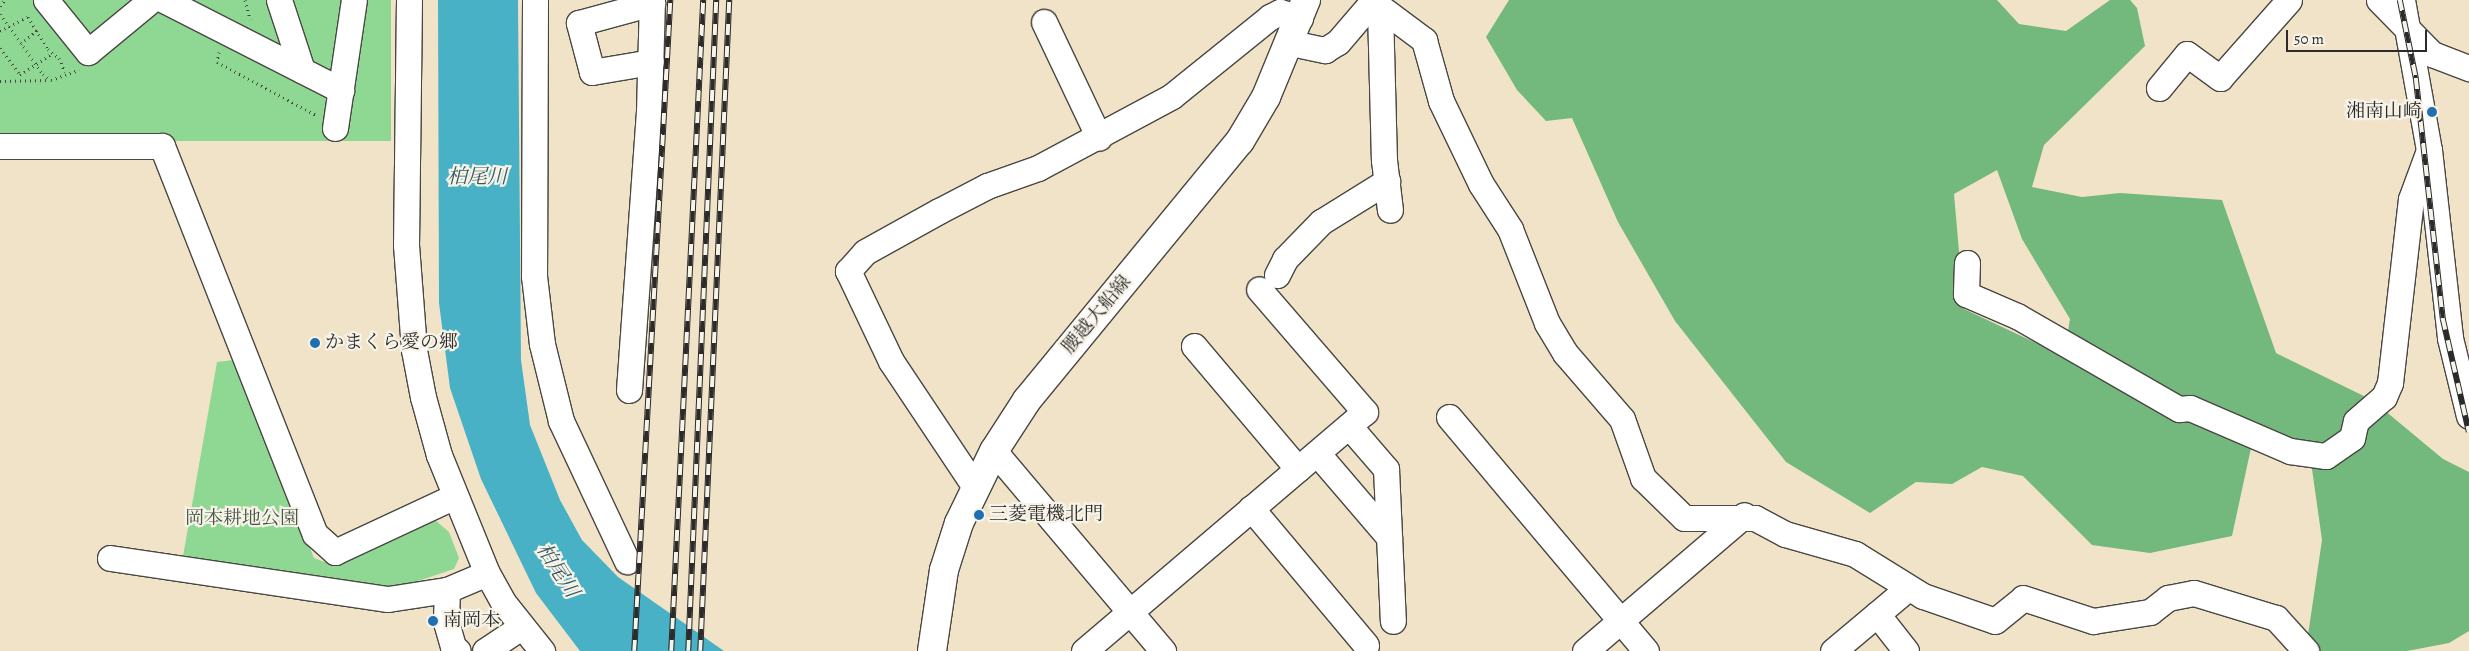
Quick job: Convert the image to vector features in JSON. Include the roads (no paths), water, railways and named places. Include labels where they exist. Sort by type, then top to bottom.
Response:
[{"type":"main road","name":"腰越大船線","points":[[932,651],[944,570],[974,487],[994,451],[1027,400],[1240,141],[1299,20]]},
{"type":"street","points":[[47,1],[88,52],[151,0]]},
{"type":"street","points":[[164,0],[341,90]]},
{"type":"street","points":[[279,0],[302,70]]},
{"type":"street","points":[[336,128],[354,0]]},
{"type":"street","points":[[409,0],[406,245],[411,316],[423,398],[455,496],[487,573],[521,627],[542,651]]},
{"type":"street","points":[[535,0],[534,276],[542,344],[561,421],[628,561]]},
{"type":"street","points":[[2159,88],[2187,54],[2220,78],[2289,0]]},
{"type":"street","points":[[2379,0],[2432,54],[2469,68]]},
{"type":"street","points":[[2402,0],[2411,34],[2428,150],[2450,338],[2469,416]]},
{"type":"street","points":[[629,390],[651,62],[652,2],[579,23],[592,72],[651,62]]},
{"type":"street","points":[[974,487],[891,361],[848,271],[864,252],[963,198],[1100,138],[1172,96],[1270,17],[1280,12],[1299,20],[1325,50],[1338,42],[1376,4]]},
{"type":"street","points":[[1376,4],[1386,181],[1390,210]]},
{"type":"street","points":[[1376,4],[1424,40],[1441,101],[1481,184],[1510,229],[1547,324],[1565,354],[1622,419],[1642,478],[1684,518],[1744,515],[1785,534],[1855,554],[1908,588],[1996,621],[2023,598],[2093,621],[2150,612],[2168,598],[2194,594],[2276,618],[2306,651]]},
{"type":"street","points":[[1044,22],[1100,138]]},
{"type":"street","points":[[0,146],[162,146],[315,534],[335,552],[455,496]]},
{"type":"street","points":[[1967,263],[1966,294],[2017,316],[2179,409],[2190,408],[2290,451],[2326,456],[2352,438],[2356,421],[2384,396],[2390,383],[2411,199],[2428,150]]},
{"type":"street","points":[[1084,651],[1365,412],[1268,282],[1285,259],[1321,222],[1386,181]]},
{"type":"street","points":[[1194,346],[1298,469]]},
{"type":"street","points":[[1449,417],[1646,651]]},
{"type":"street","points":[[1349,426],[1386,468],[1393,620]]},
{"type":"street","points":[[994,451],[1163,651]]},
{"type":"street","points":[[1317,453],[1389,537]]},
{"type":"street","points":[[1251,508],[1366,645]]},
{"type":"street","points":[[1585,651],[1744,515]]},
{"type":"street","points":[[110,558],[388,599],[447,590],[487,573]]},
{"type":"street","points":[[1833,651],[1908,588]]},
{"type":"street","points":[[447,590],[446,622],[453,647],[458,651]]},
{"type":"street","points":[[1876,614],[1906,651]]},
{"type":"street","points":[[485,651],[521,627]]},
{"type":"water","name":"柏尾川","points":[[438,0],[518,0],[521,360],[530,425],[560,500],[582,540],[618,577],[724,651],[580,651],[536,593],[481,479],[450,388],[439,303]]},
{"type":"railway","points":[[634,651],[670,0]]},
{"type":"railway","points":[[671,651],[703,0]]},
{"type":"railway","points":[[688,651],[716,0]]},
{"type":"railway","points":[[700,651],[729,0]]},
{"type":"railway","points":[[2400,0],[2416,78],[2443,319],[2469,432]]},
{"type":"place","name":"湘南山崎","points":[[2432,112]]},
{"type":"place","name":"かまくら愛の郷","points":[[315,343]]},
{"type":"place","name":"三菱電機北門","points":[[979,515]]},
{"type":"place","name":"南岡本","points":[[433,621]]},
{"type":"park label","name":"岡本耕地公園","points":[[242,519]]}]
